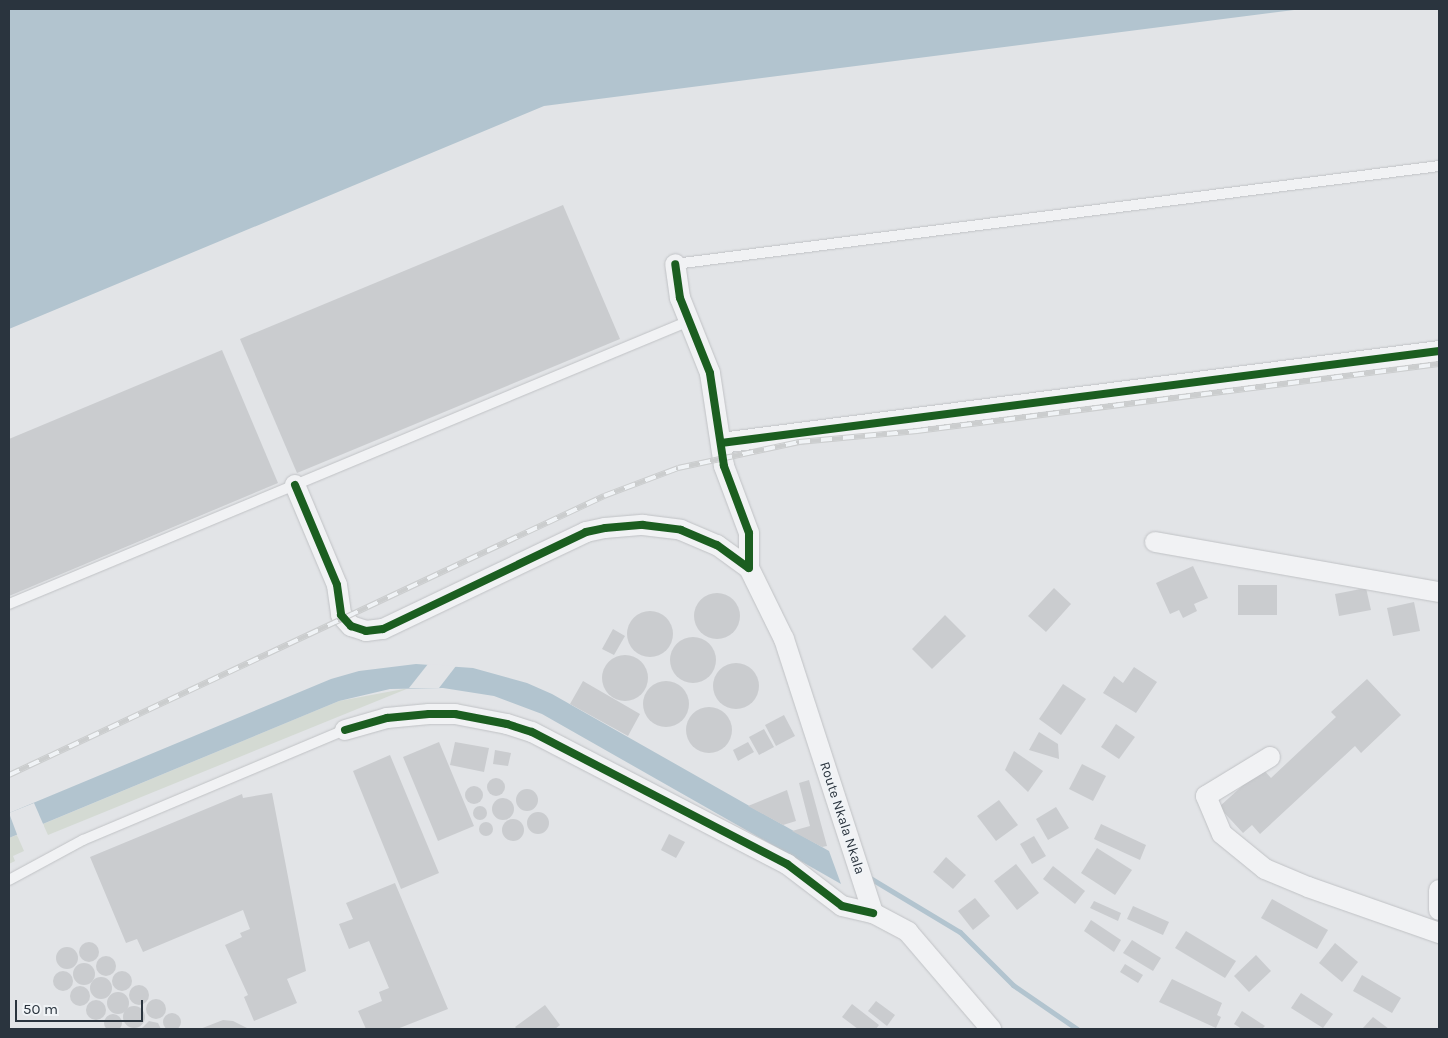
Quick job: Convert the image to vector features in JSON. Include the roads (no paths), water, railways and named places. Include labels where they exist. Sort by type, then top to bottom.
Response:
[{"type":"street","points":[[676,264],[680,298],[710,373],[724,466],[749,533],[749,568]]},
{"type":"street","points":[[721,444],[1439,351]]},
{"type":"street","points":[[295,485],[337,585],[341,615],[351,626],[366,631],[382,629],[586,532],[605,528],[643,524],[681,530],[717,545],[749,568]]},
{"type":"street","points":[[1155,542],[1439,592]]},
{"type":"street","name":"Route Nkala Nkala","points":[[749,568],[784,639],[873,913]]},
{"type":"street","points":[[346,730],[387,718],[429,714],[481,718],[516,726],[787,864],[842,906],[873,913],[908,932],[992,1029]]},
{"type":"street","points":[[1270,757],[1206,796],[1222,834],[1265,869],[1308,887],[1439,933]]},
{"type":"street","points":[[1439,890],[1439,910]]},
{"type":"lane","points":[[676,264],[1439,166]]},
{"type":"lane","points":[[9,604],[689,321]]},
{"type":"lane","points":[[9,880],[83,840],[346,730]]},
{"type":"water","points":[[9,9],[1302,9],[544,106],[9,329]]},
{"type":"water","points":[[416,664],[473,668],[527,683],[552,694],[829,851],[841,884],[542,714],[494,696],[443,688],[390,689],[339,701],[9,838],[9,813],[331,679],[359,671]]},
{"type":"waterway","points":[[870,878],[960,932],[1013,985],[1077,1029]]},
{"type":"railway","points":[[9,775],[604,496],[678,468],[799,442],[917,431],[1439,364]]}]
